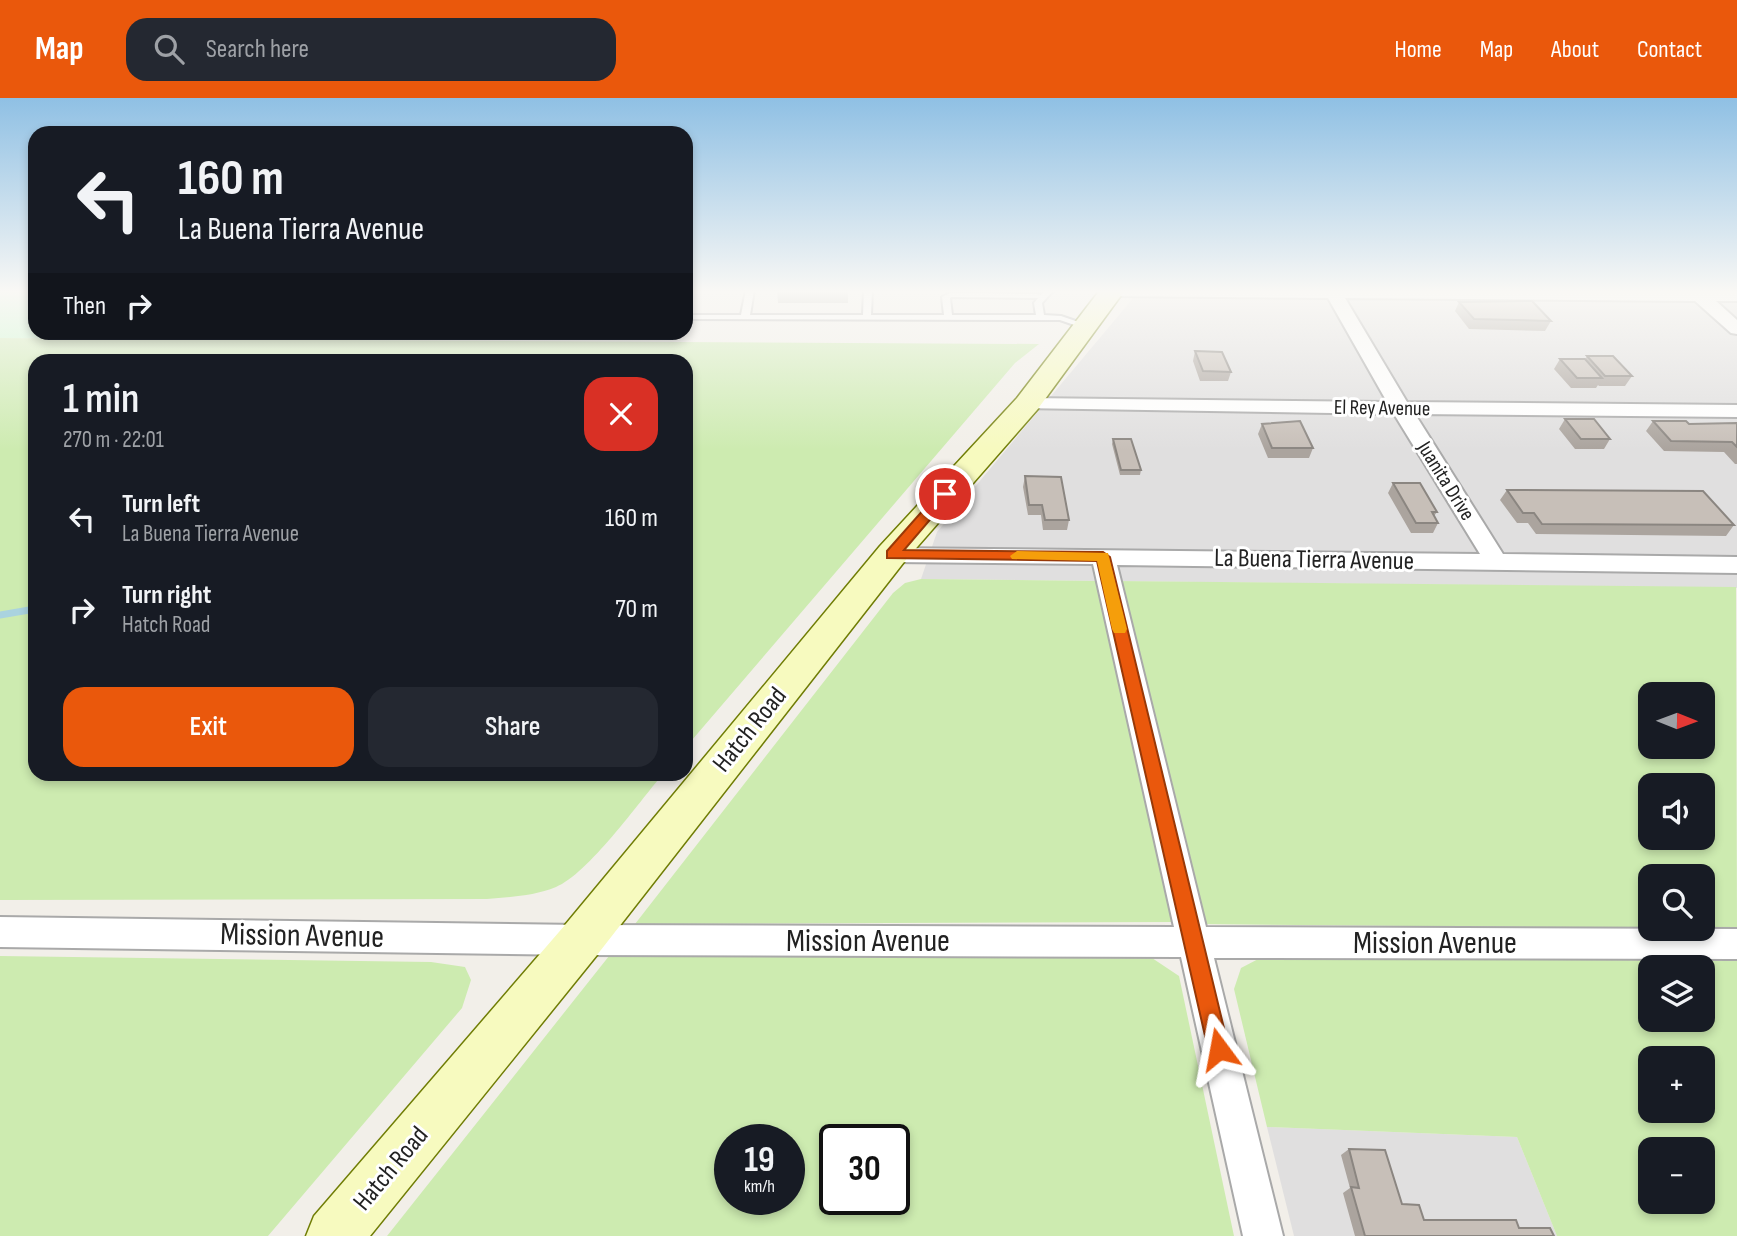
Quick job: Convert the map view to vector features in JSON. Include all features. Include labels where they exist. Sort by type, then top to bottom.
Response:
[{"type":"street","name":"Hatch Road","points":[[334,1236],[581,940],[892,554],[1027,404],[1073,343]]},
{"type":"street","name":"Juanita Drive","points":[[1363,343],[1497,563]]},
{"type":"street","name":"El Rey Avenue","points":[[1027,404],[1737,411]]},
{"type":"street","name":"La Buena Tierra Avenue","points":[[892,554],[1737,565]]},
{"type":"street","points":[[1103,557],[1263,1236]]},
{"type":"street","name":"Mission Avenue","points":[[0,932],[581,940],[1737,944]]},
{"type":"shaded area","points":[[1095,343],[1737,343],[1737,588],[921,579],[937,532]]},
{"type":"shaded area","points":[[1267,1127],[1517,1137],[1557,1236],[1294,1236]]},
{"type":"green space","points":[[0,343],[1039,344],[1015,363],[693,739],[693,354],[28,354],[28,781],[657,781],[583,868],[556,887],[531,894],[487,899],[0,900]]},
{"type":"green space","points":[[921,579],[1101,581],[1177,922],[635,924],[893,593],[905,583]]},
{"type":"green space","points":[[1115,581],[1736,587],[1737,929],[1715,928],[1715,864],[1638,864],[1638,928],[1198,924]]},
{"type":"green space","points":[[613,951],[1149,956],[1179,976],[1234,1236],[387,1236]]},
{"type":"green space","points":[[0,956],[431,962],[465,967],[471,980],[462,1008],[268,1236],[0,1236]]},
{"type":"green space","points":[[1264,956],[1638,960],[1638,1032],[1715,1032],[1715,961],[1737,961],[1737,1236],[1557,1236],[1517,1137],[1267,1127],[1234,989],[1241,968]]},
{"type":"building","points":[[1195,351],[1222,352],[1231,372],[1203,371]]},
{"type":"building","points":[[1587,356],[1613,356],[1632,376],[1605,376]]},
{"type":"building","points":[[1560,359],[1585,359],[1602,378],[1577,378]]},
{"type":"building","points":[[1565,419],[1594,419],[1610,439],[1581,439]]},
{"type":"building","points":[[1300,421],[1313,448],[1272,448],[1262,424]]},
{"type":"building","points":[[1653,421],[1686,421],[1689,424],[1737,423],[1737,447],[1732,442],[1671,441]]},
{"type":"building","points":[[1113,439],[1131,439],[1141,470],[1121,470]]},
{"type":"building","points":[[1025,476],[1061,477],[1069,520],[1045,520],[1042,505],[1029,505]]},
{"type":"building","points":[[1393,483],[1420,483],[1437,512],[1432,512],[1438,523],[1416,523]]},
{"type":"building","points":[[1507,490],[1703,491],[1734,525],[1542,524],[1534,513],[1523,513]]},
{"type":"building","points":[[1349,1149],[1385,1150],[1402,1204],[1419,1205],[1424,1220],[1516,1220],[1519,1228],[1550,1228],[1554,1236],[1365,1236],[1351,1187],[1359,1188]]},
{"type":"waterway","points":[[0,615],[28,610]]},
{"type":"slow traffic","points":[[1017,556],[1103,557],[1120,629]]},
{"type":"route","points":[[945,494],[892,554],[1103,557],[1219,1049]]}]
